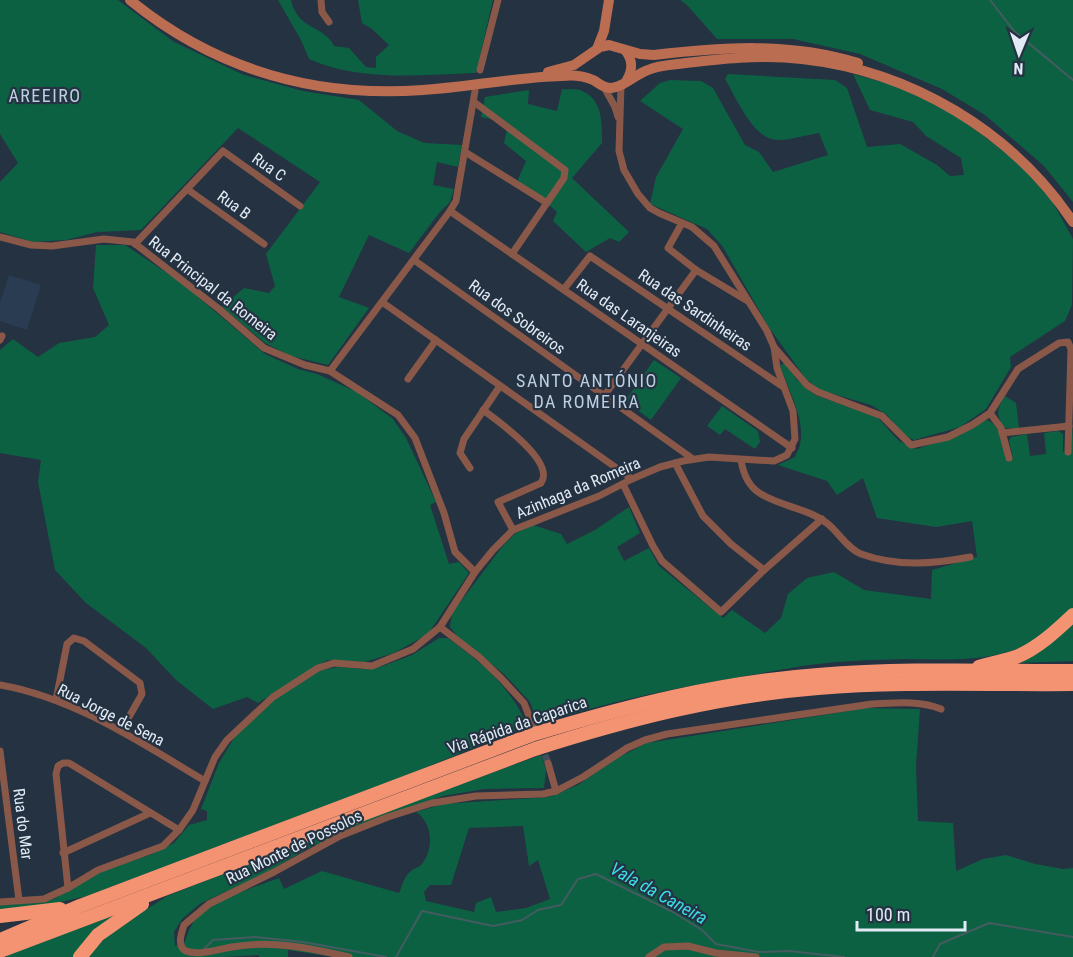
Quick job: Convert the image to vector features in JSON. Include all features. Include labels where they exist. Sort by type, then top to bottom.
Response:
[{"type":"highway","points":[[964,671],[1016,657],[1053,634],[1073,615]]},
{"type":"highway","name":"Via Rápida da Caparica","points":[[0,940],[80,906],[534,734],[607,712],[683,694],[818,675],[1073,671]]},
{"type":"highway","name":"Via Rápida da Caparica","points":[[0,951],[535,749],[609,725],[737,698],[818,688],[932,684],[1073,684]]},
{"type":"highway","points":[[1023,684],[1073,691]]},
{"type":"highway","points":[[80,957],[98,935],[157,893]]},
{"type":"highway","points":[[0,916],[80,906]]},
{"type":"main road","points":[[129,0],[176,34],[204,50],[265,75],[297,83],[356,91],[424,90],[562,76],[593,80],[604,87],[612,88],[650,69],[675,64],[772,57],[830,63],[890,80],[934,99],[966,117],[1024,162],[1047,187],[1073,222]]},
{"type":"main road","points":[[137,0],[172,26],[219,52],[270,71],[323,83],[398,87],[463,82],[550,71],[574,65],[609,45],[640,54],[654,55],[739,47],[788,48],[823,54],[860,63],[935,94],[975,118],[1023,156],[1073,212]]},
{"type":"main road","points":[[593,80],[588,64],[604,32],[609,0]]},
{"type":"main road","points":[[607,12],[620,48],[629,56],[632,67],[624,83]]},
{"type":"street","points":[[321,0],[322,12],[328,22]]},
{"type":"street","points":[[480,70],[498,0]]},
{"type":"street","points":[[619,132],[624,83]]},
{"type":"street","points":[[604,87],[615,107],[620,158],[638,194],[659,213],[701,234],[714,246],[767,331],[774,347],[777,368],[796,425],[792,448]]},
{"type":"street","points":[[330,371],[456,201],[476,91]]},
{"type":"street","points":[[474,102],[563,168],[565,173],[564,178],[512,254]]},
{"type":"street","name":"Rua C","points":[[187,189],[223,151],[300,206]]},
{"type":"street","points":[[465,152],[547,203]]},
{"type":"street","points":[[135,244],[187,189]]},
{"type":"street","name":"Rua B","points":[[187,189],[264,244]]},
{"type":"street","name":"Rua das Laranjeiras","points":[[450,211],[792,448]]},
{"type":"street","points":[[682,223],[668,248],[696,270],[749,301]]},
{"type":"street","name":"Rua Principal da Romeira","points":[[0,237],[31,245],[52,246],[104,239],[135,244],[219,309],[264,348],[303,364],[330,371],[398,416],[415,438],[444,513],[455,552],[475,572]]},
{"type":"street","name":"Rua das Sardinheiras","points":[[564,290],[590,256],[784,387]]},
{"type":"street","name":"Rua dos Sobreiros","points":[[414,260],[693,459]]},
{"type":"street","points":[[604,396],[696,270]]},
{"type":"street","points":[[382,302],[632,479]]},
{"type":"street","points":[[408,379],[436,340]]},
{"type":"street","points":[[774,347],[812,388],[832,399],[882,416],[911,445],[956,434],[990,413],[1018,369],[1059,343],[1068,342],[1071,350],[1068,452]]},
{"type":"street","points":[[470,468],[461,456],[464,439],[500,386]]},
{"type":"street","points":[[483,411],[526,445],[534,454],[544,474],[541,483],[498,502],[513,530]]},
{"type":"street","points":[[990,413],[1002,433],[1009,458]]},
{"type":"street","points":[[1002,433],[1069,426]]},
{"type":"street","name":"Azinhaga da Romeira","points":[[0,902],[44,898],[68,888],[99,870],[163,846],[179,830],[193,810],[215,757],[227,740],[273,697],[318,668],[334,663],[372,666],[413,649],[440,627],[475,572],[513,530],[675,463],[709,458],[774,461],[787,455],[792,448]]},
{"type":"street","points":[[741,460],[747,479],[760,494],[822,519],[860,554],[885,560],[927,564],[970,557]]},
{"type":"street","points":[[675,463],[703,516],[731,544],[764,570]]},
{"type":"street","points":[[623,484],[662,561],[721,612],[822,519]]},
{"type":"street","points":[[440,627],[479,657],[525,703],[533,726]]},
{"type":"street","points":[[56,700],[67,644],[74,638],[84,641],[140,683],[142,694],[121,731]]},
{"type":"street","points":[[0,685],[0,693]]},
{"type":"street","name":"Rua Jorge de Sena","points":[[0,685],[26,689],[56,700],[121,731],[205,781]]},
{"type":"street","name":"Rua Monte de Possolos","points":[[349,957],[286,944],[253,944],[187,951],[180,943],[183,925],[209,904],[340,836],[432,803],[476,796],[543,794],[583,777],[627,748],[667,734],[872,704],[903,703],[934,706],[941,709]]},
{"type":"street","name":"Rua do Mar","points":[[0,751],[19,900]]},
{"type":"street","points":[[68,888],[56,774],[58,766],[63,763],[69,764],[179,830]]},
{"type":"street","points":[[548,764],[556,790]]},
{"type":"street","points":[[63,853],[150,813]]},
{"type":"street","points":[[649,957],[664,947],[691,947],[716,953],[756,957]]},
{"type":"street","points":[[690,957],[691,947]]},
{"type":"shaded area","points":[[9,275],[41,285],[27,330],[0,321],[0,302]]},
{"type":"green space","points":[[0,0],[118,0],[174,42],[244,75],[303,91],[359,100],[397,131],[424,143],[462,145],[458,167],[437,162],[433,185],[454,189],[450,202],[409,253],[369,235],[339,297],[369,308],[328,365],[291,356],[265,343],[222,307],[244,288],[269,293],[275,286],[266,254],[320,182],[238,128],[141,230],[97,232],[66,240],[33,242],[0,232],[0,182],[18,163],[0,134]]},
{"type":"green space","points":[[278,0],[291,0],[299,17],[324,34],[334,46],[349,48],[366,67],[376,68],[376,57],[389,45],[362,23],[358,0],[493,0],[476,73],[412,76],[349,71],[309,59]]},
{"type":"green space","points":[[680,0],[1073,0],[1073,202],[1044,166],[985,115],[942,89],[860,54],[793,39],[717,39]]},
{"type":"green space","points":[[728,74],[835,80],[847,88],[867,147],[900,144],[937,165],[950,176],[964,175],[961,158],[926,136],[913,122],[870,110],[853,74],[896,86],[954,114],[1018,162],[1052,201],[1073,239],[1072,305],[1065,321],[1010,357],[1011,367],[986,409],[960,427],[914,440],[904,435],[887,415],[871,405],[820,390],[806,379],[768,326],[723,247],[707,229],[650,204],[656,177],[683,129],[640,101],[660,83],[670,80],[701,81],[713,88],[745,145],[759,152],[773,172],[828,155],[819,133],[778,140],[761,133],[746,116],[734,96],[725,79]]},
{"type":"green space","points":[[562,89],[578,90],[589,95],[598,106],[601,120],[602,143],[572,178],[629,232],[619,242],[610,238],[586,252],[553,221],[557,212],[516,184],[526,161],[504,143],[507,130],[500,121],[481,117],[485,97],[529,90],[528,104],[557,111]]},
{"type":"green space","points":[[96,245],[125,245],[179,281],[265,354],[357,392],[393,419],[406,438],[436,502],[430,505],[449,564],[459,562],[469,573],[428,634],[394,653],[365,662],[327,660],[258,703],[247,697],[213,709],[176,680],[146,648],[86,603],[55,570],[38,482],[41,460],[0,453],[0,350],[13,339],[38,357],[59,343],[95,337],[109,325],[93,288]]},
{"type":"green space","points":[[654,360],[681,378],[651,420],[625,401]]},
{"type":"green space","points":[[785,363],[797,380],[815,395],[877,417],[899,441],[917,449],[987,420],[998,431],[1006,459],[1013,458],[1009,441],[1011,437],[1027,434],[1030,456],[1046,454],[1044,433],[1058,431],[1063,434],[1063,452],[1071,452],[1073,423],[1073,608],[1036,640],[993,656],[963,659],[852,661],[802,666],[635,697],[538,725],[530,702],[504,674],[458,637],[450,627],[452,613],[502,547],[517,532],[533,525],[561,534],[567,544],[595,530],[629,507],[640,533],[617,547],[624,561],[649,548],[659,566],[723,618],[732,610],[765,633],[781,618],[788,594],[807,578],[834,572],[864,590],[931,599],[932,570],[977,557],[972,521],[936,527],[877,518],[863,478],[837,495],[827,481],[778,465],[795,457],[800,446],[801,435],[795,404],[780,365]]},
{"type":"green space","points":[[1005,396],[1016,403],[1019,428],[1005,428],[998,416],[1000,404]]},
{"type":"green space","points":[[722,406],[758,431],[760,442],[755,449],[725,429],[720,435],[707,426]]},
{"type":"green space","points":[[1073,622],[1073,661],[1015,663]]},
{"type":"green space","points":[[439,638],[448,638],[494,676],[513,699],[527,726],[412,773],[87,896],[47,905],[0,909],[0,905],[54,899],[102,871],[152,854],[174,843],[189,825],[207,820],[207,811],[201,809],[219,763],[237,733],[278,697],[321,670],[338,667],[364,669],[383,666],[412,655]]},
{"type":"green space","points":[[867,708],[920,709],[916,766],[918,821],[953,823],[956,871],[983,859],[1006,855],[1035,864],[1063,869],[1073,868],[1073,957],[334,957],[288,950],[288,957],[259,957],[259,955],[86,957],[112,932],[167,896],[336,830],[541,755],[546,770],[544,788],[484,789],[443,796],[391,814],[309,848],[260,876],[201,903],[182,919],[174,932],[175,946],[185,942],[193,923],[207,908],[238,893],[279,878],[284,889],[322,871],[399,893],[406,876],[422,864],[429,851],[429,829],[416,812],[443,804],[549,797],[578,785],[619,757],[647,743]],"holes":[[[523,826],[529,866],[538,860],[550,899],[526,908],[496,912],[491,897],[476,903],[474,912],[426,901],[424,892],[430,885],[451,885],[469,828]]]},
{"type":"green space","points":[[125,909],[75,957],[7,957],[7,955]]},
{"type":"waterway","points":[[990,0],[1014,31],[1073,80]]},
{"type":"waterway","name":"Vala da Caneira","points":[[396,957],[422,911],[493,926],[522,920],[538,910],[561,905],[578,879],[596,874],[673,912],[702,930],[716,944],[759,952],[789,951],[844,957]]},
{"type":"waterway","name":"Vala da Caneira","points":[[933,957],[940,944],[989,923],[1073,937]]},
{"type":"waterway","name":"Vala da Caneira","points":[[202,951],[213,940],[255,937],[303,942],[386,957]]},
{"type":"tunnel","points":[[541,745],[548,763]]},
{"type":"district","name":"AREEIRO","points":[[45,95]]},
{"type":"district","name":"SANTO ANTÓNIO DA ROMEIRA","points":[[587,390]]}]
